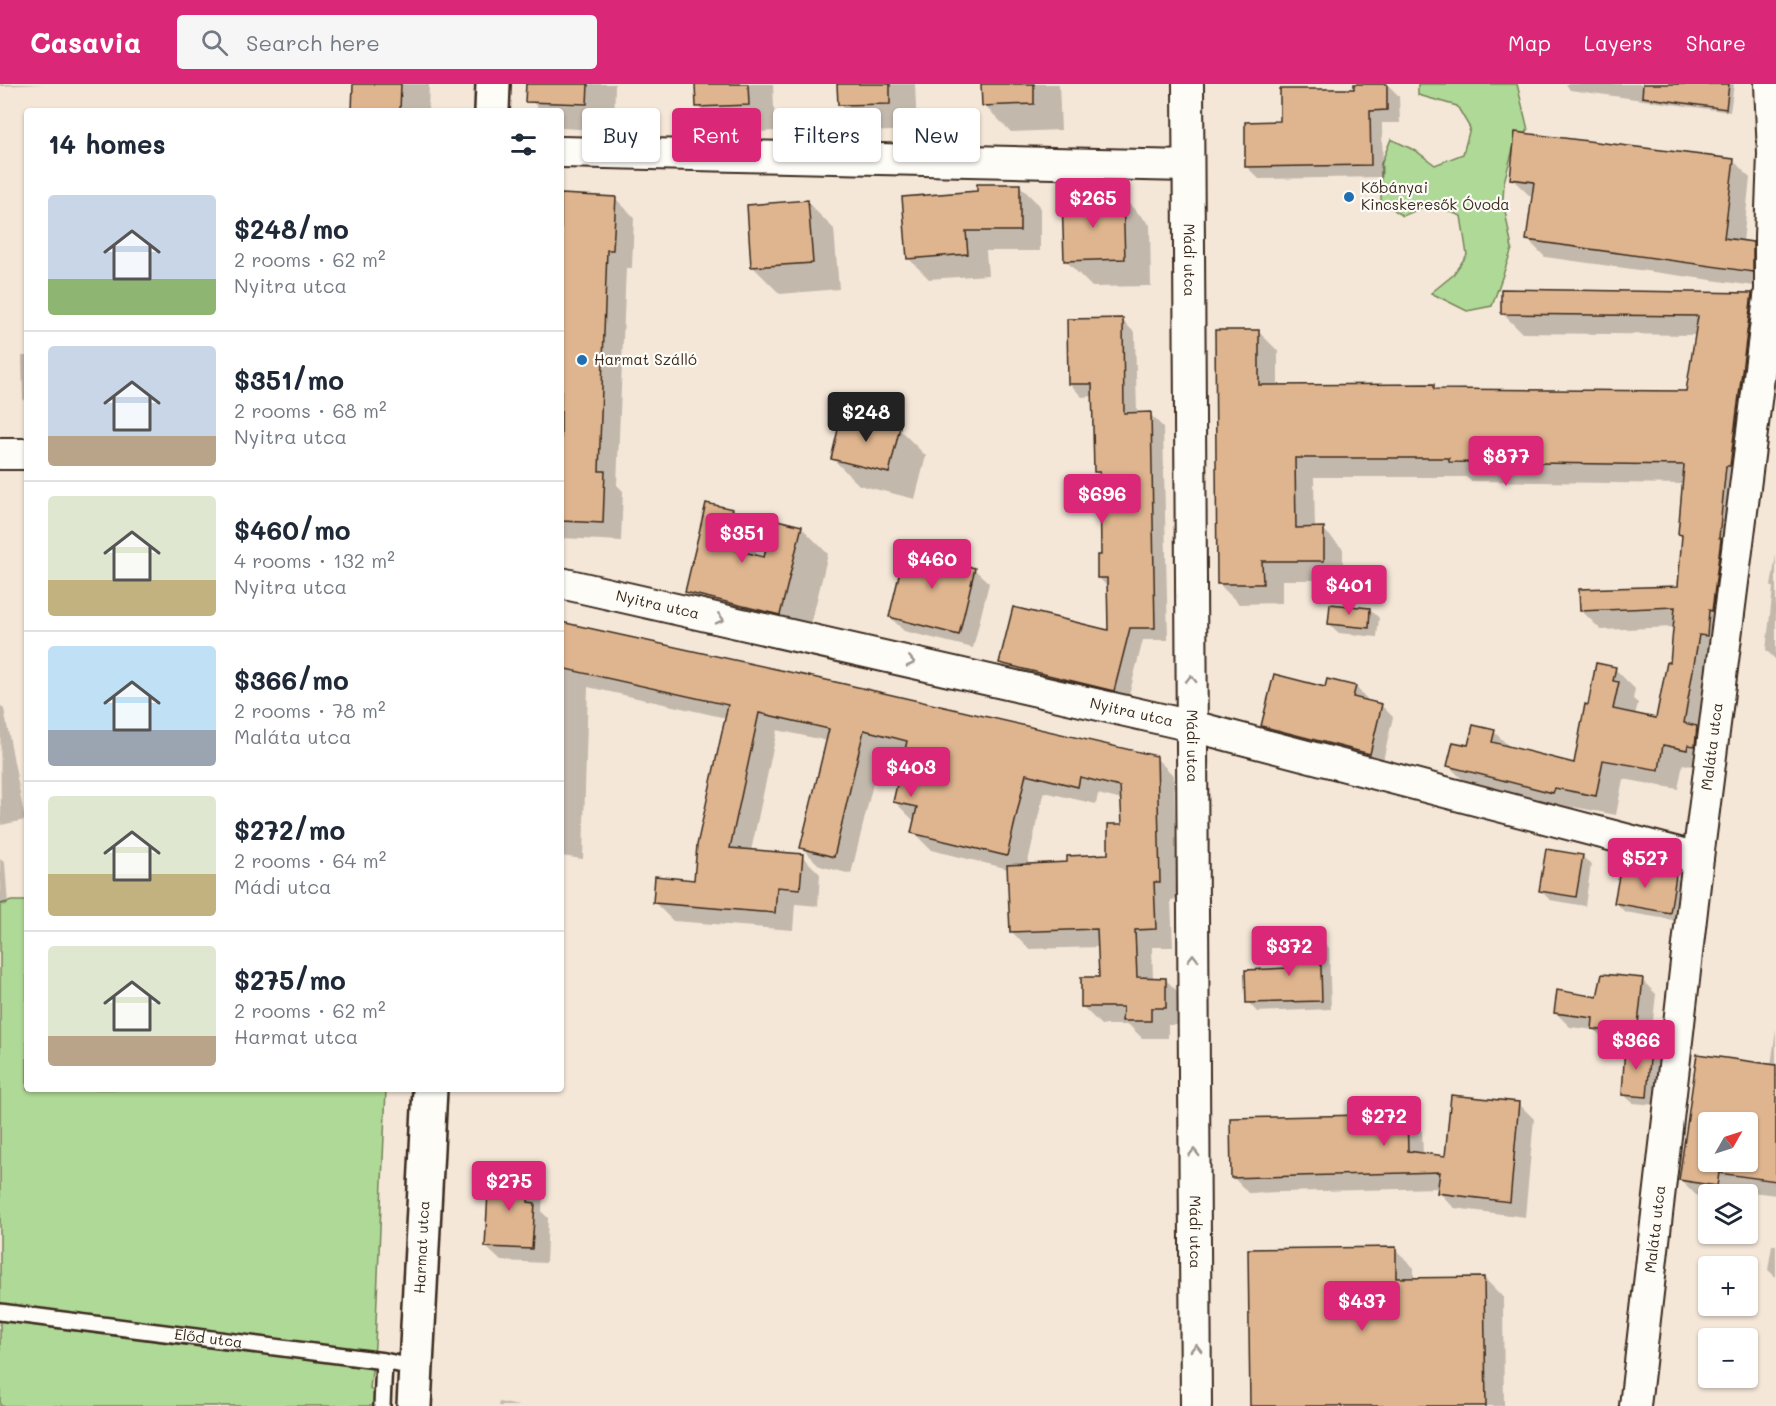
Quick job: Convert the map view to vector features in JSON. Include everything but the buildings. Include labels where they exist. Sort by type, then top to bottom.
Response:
[{"type":"street","points":[[492,108],[493,84]]},
{"type":"street","name":"Mádi utca","points":[[1188,84],[1196,1406]]},
{"type":"street","name":"Maláta utca","points":[[1635,1406],[1698,858],[1770,290],[1773,154],[1770,84]]},
{"type":"street","points":[[564,152],[1188,166]]},
{"type":"street","points":[[0,454],[24,454]]},
{"type":"street","name":"Nyitra utca","points":[[564,584],[1192,726],[1698,858]]},
{"type":"street","name":"Harmat utca","points":[[414,1406],[430,1092]]},
{"type":"lane","name":"Előd utca","points":[[0,1312],[384,1361],[417,1368]]},
{"type":"lane","points":[[382,1406],[384,1361]]},
{"type":"green space","points":[[1418,84],[1517,84],[1528,130],[1513,149],[1504,182],[1503,200],[1512,249],[1492,306],[1467,311],[1431,293],[1452,276],[1467,255],[1461,216],[1430,204],[1403,216],[1381,201],[1381,164],[1391,139],[1416,151],[1435,165],[1463,154],[1470,128],[1457,106],[1418,95]]},
{"type":"green space","points":[[24,901],[24,1092],[386,1092],[375,1345],[370,1389],[376,1393],[374,1406],[0,1406],[0,904]]},
{"type":"place","name":"Kőbányai Kincskeresők Óvoda","points":[[1349,197]]},
{"type":"place","name":"Harmat Szálló","points":[[582,360]]}]
